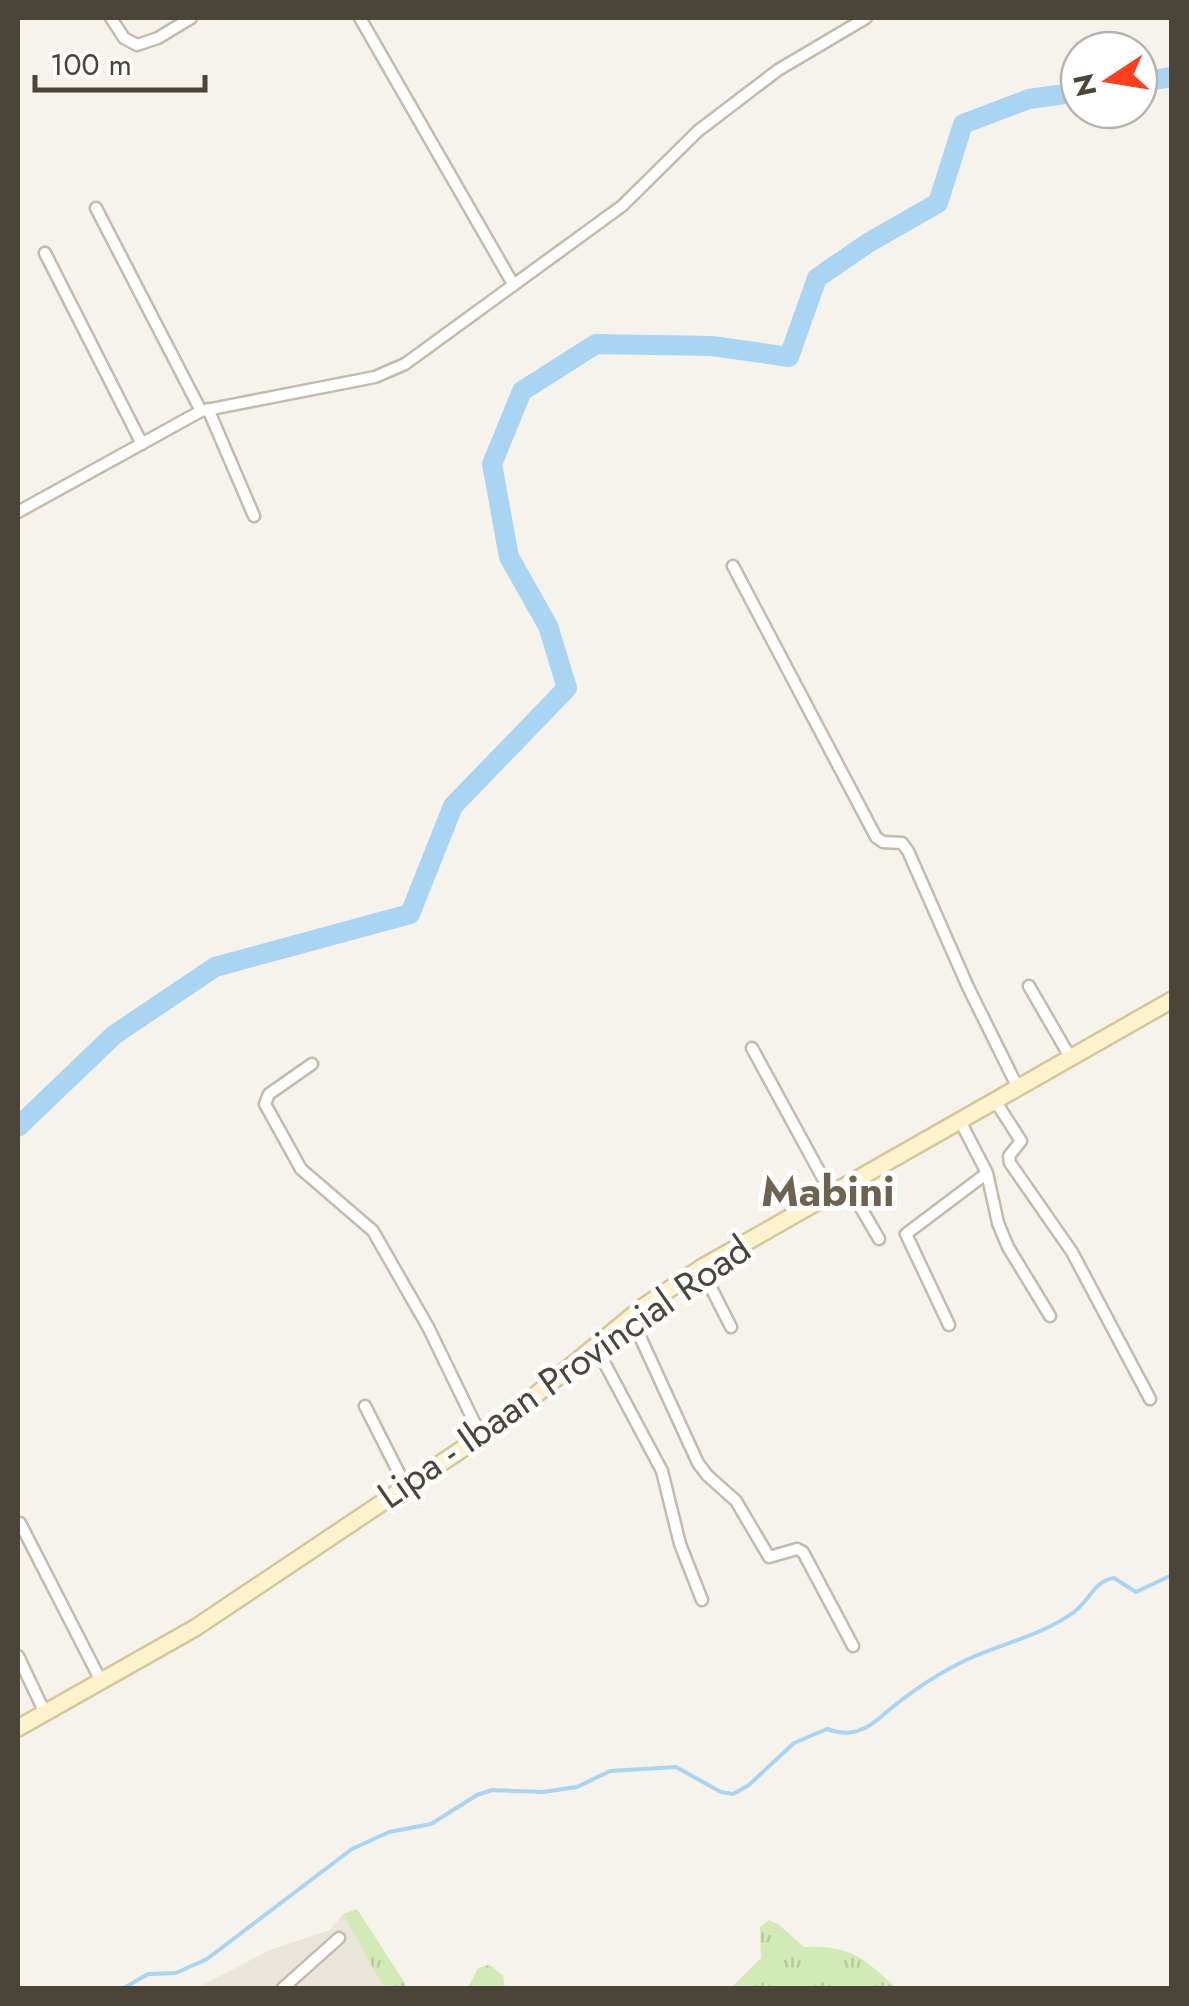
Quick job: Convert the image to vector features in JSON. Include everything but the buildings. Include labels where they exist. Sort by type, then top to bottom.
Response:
[{"type":"main road","name":"Lipa - Ibaan Provincial Road","points":[[18,1728],[194,1628],[481,1436],[526,1405],[631,1317],[701,1268],[1172,1000]]},
{"type":"street","points":[[111,18],[124,38],[137,46],[191,18]]},
{"type":"street","points":[[360,18],[513,284]]},
{"type":"street","points":[[18,512],[204,410],[374,377],[405,364],[622,206],[698,132],[778,70],[866,18]]},
{"type":"street","points":[[96,208],[204,410],[254,516]]},
{"type":"street","points":[[45,253],[142,444]]},
{"type":"street","points":[[733,566],[876,836],[884,842],[902,843],[908,851],[1017,1086]]},
{"type":"street","points":[[1030,986],[1070,1057]]},
{"type":"street","points":[[752,1048],[832,1193]]},
{"type":"street","points":[[312,1064],[269,1094],[265,1104],[301,1169],[373,1230],[428,1327],[481,1436]]},
{"type":"street","points":[[994,1100],[1020,1138],[1009,1160],[1072,1252],[1150,1399]]},
{"type":"street","points":[[959,1119],[988,1169],[998,1223],[1008,1247],[1050,1316]]},
{"type":"street","points":[[949,1325],[906,1234],[987,1173]]},
{"type":"street","points":[[846,1184],[879,1239]]},
{"type":"street","points":[[701,1268],[730,1327]]},
{"type":"street","points":[[631,1317],[674,1414],[707,1475],[736,1501],[769,1557],[797,1549],[803,1552],[853,1646]]},
{"type":"street","points":[[596,1347],[662,1471],[680,1544],[702,1600]]},
{"type":"street","points":[[365,1406],[405,1484]]},
{"type":"street","points":[[20,1523],[102,1683]]},
{"type":"street","points":[[18,1656],[45,1713]]},
{"type":"street","points":[[283,1988],[339,1938]]},
{"type":"shaded area","points":[[343,1914],[384,1988],[197,1988],[270,1950],[330,1930]]},
{"type":"green space","points":[[357,1909],[408,1988],[384,1988],[343,1914]]},
{"type":"green space","points":[[769,1920],[804,1947],[833,1948],[855,1956],[896,1988],[731,1988],[761,1958],[760,1927]]},
{"type":"green space","points":[[489,1965],[503,1975],[505,1988],[468,1988],[478,1968]]},
{"type":"waterway","points":[[1159,79],[1172,77]]},
{"type":"waterway","points":[[18,1127],[114,1035],[215,967],[410,914],[453,806],[567,688],[548,626],[509,557],[492,464],[522,391],[596,344],[712,346],[789,357],[817,278],[938,203],[963,124],[1029,99],[1059,95]]},
{"type":"waterway","points":[[124,1988],[148,1974],[176,1973],[207,1959],[352,1849],[389,1832],[431,1824],[477,1795],[492,1790],[543,1792],[577,1787],[610,1771],[676,1767],[721,1792],[733,1794],[749,1785],[794,1743],[827,1729],[847,1733],[865,1728],[948,1669],[1062,1620],[1107,1580],[1114,1578],[1136,1592],[1172,1575]]},
{"type":"district","name":"Mabini","points":[[828,1191]]}]
